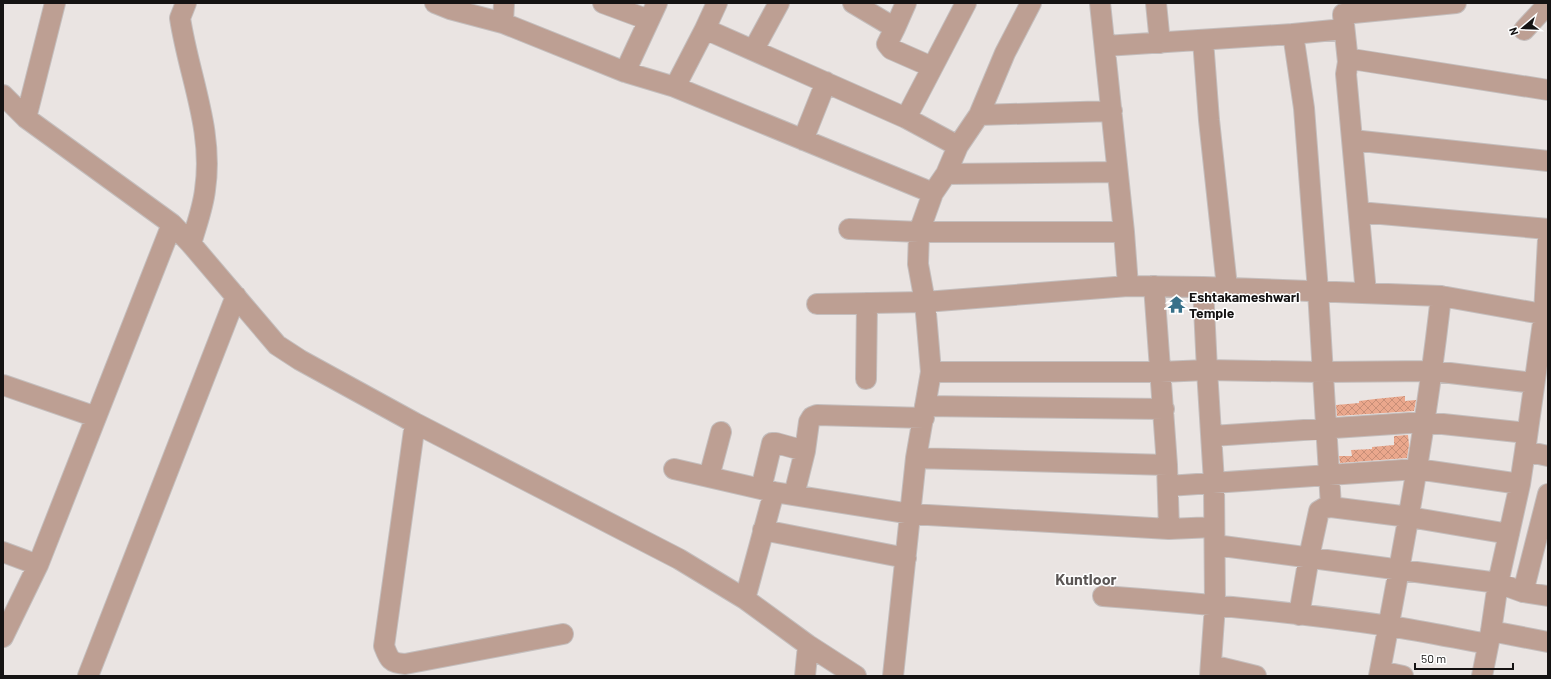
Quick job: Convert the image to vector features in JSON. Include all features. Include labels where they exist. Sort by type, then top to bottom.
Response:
[{"type":"street","points":[[26,118],[55,3]]},
{"type":"street","points":[[186,3],[180,18],[204,122],[207,158],[205,191],[191,244]]},
{"type":"street","points":[[504,3],[504,23]]},
{"type":"street","points":[[603,3],[653,12],[625,72]]},
{"type":"street","points":[[674,87],[717,3]]},
{"type":"street","points":[[754,50],[779,3]]},
{"type":"street","points":[[853,3],[896,28]]},
{"type":"street","points":[[906,3],[896,28],[887,41],[888,47],[932,67]]},
{"type":"street","points":[[906,118],[966,3]]},
{"type":"street","points":[[893,676],[916,458],[931,372],[925,302],[918,264],[919,232],[933,193],[946,174],[958,146],[979,115],[1005,53],[1031,3]]},
{"type":"street","points":[[1100,3],[1124,232],[1128,286]]},
{"type":"street","points":[[1156,3],[1160,43]]},
{"type":"street","points":[[1105,46],[1293,34],[1343,15],[1456,3]]},
{"type":"street","points":[[1524,30],[1548,4]]},
{"type":"street","points":[[445,5],[504,23],[625,72],[674,87],[933,193]]},
{"type":"street","points":[[1343,15],[1348,62],[1346,74],[1366,293]]},
{"type":"street","points":[[705,29],[906,118],[958,146]]},
{"type":"street","points":[[1293,34],[1304,108],[1318,291],[1331,507]]},
{"type":"street","points":[[1203,40],[1209,120],[1227,287]]},
{"type":"street","points":[[1348,62],[1358,60],[1548,90]]},
{"type":"street","points":[[802,140],[826,82]]},
{"type":"street","points":[[3,95],[26,118],[172,224],[191,244],[277,345],[300,360],[415,423],[679,559],[745,599],[808,645],[856,676]]},
{"type":"street","points":[[979,115],[1112,111]]},
{"type":"street","points":[[1352,140],[1548,161]]},
{"type":"street","points":[[946,174],[1117,172]]},
{"type":"street","points":[[1359,212],[1548,229]]},
{"type":"street","points":[[3,637],[38,565],[172,224]]},
{"type":"street","points":[[849,229],[919,232],[1124,232]]},
{"type":"street","points":[[1482,676],[1498,583],[1520,484],[1526,442],[1538,394],[1546,315],[1548,239]]},
{"type":"street","points":[[817,304],[925,302],[1128,286],[1227,287],[1441,296],[1546,315]]},
{"type":"street","points":[[1154,286],[1164,409],[1169,529]]},
{"type":"street","points":[[1203,287],[1214,482],[1216,605],[1210,670],[1256,676]]},
{"type":"street","points":[[88,676],[236,296]]},
{"type":"street","points":[[1403,676],[1380,673],[1400,571],[1433,371],[1441,296]]},
{"type":"street","points":[[866,379],[867,303]]},
{"type":"street","points":[[931,372],[1160,372],[1207,370],[1322,372],[1433,371],[1538,394]]},
{"type":"street","points":[[3,385],[96,418]]},
{"type":"street","points":[[794,495],[805,451],[809,422],[812,417],[817,415],[1164,409]]},
{"type":"street","points":[[1212,436],[1424,422],[1526,442],[1548,456]]},
{"type":"street","points":[[415,423],[384,646],[388,658],[395,663],[405,664],[563,634]]},
{"type":"street","points":[[709,477],[721,432]]},
{"type":"street","points":[[745,599],[763,530],[772,443],[805,451]]},
{"type":"street","points":[[916,458],[1167,465]]},
{"type":"street","points":[[674,469],[794,495],[911,514],[1169,529],[1214,536],[1309,557],[1400,571],[1498,583],[1524,592],[1548,596]]},
{"type":"street","points":[[1168,486],[1417,469],[1520,484]]},
{"type":"street","points":[[1524,592],[1548,494]]},
{"type":"street","points":[[1300,615],[1309,557],[1319,512],[1324,508],[1331,507],[1409,517],[1509,534]]},
{"type":"street","points":[[763,530],[906,558]]},
{"type":"street","points":[[3,552],[38,565]]},
{"type":"street","points":[[1103,596],[1216,605],[1390,626],[1548,642]]},
{"type":"street","points":[[805,676],[808,645]]},
{"type":"building","points":[[1405,396],[1405,401],[1416,400],[1414,411],[1337,416],[1336,405]]},
{"type":"building","points":[[1408,435],[1409,445],[1407,458],[1340,463],[1339,456],[1352,456],[1351,450],[1372,449],[1372,447],[1394,445],[1394,436]]},
{"type":"place","name":"Eshtakameshwari Temple","points":[[1176,305]]},
{"type":"district","name":"Kuntloor","points":[[1086,579]]}]
